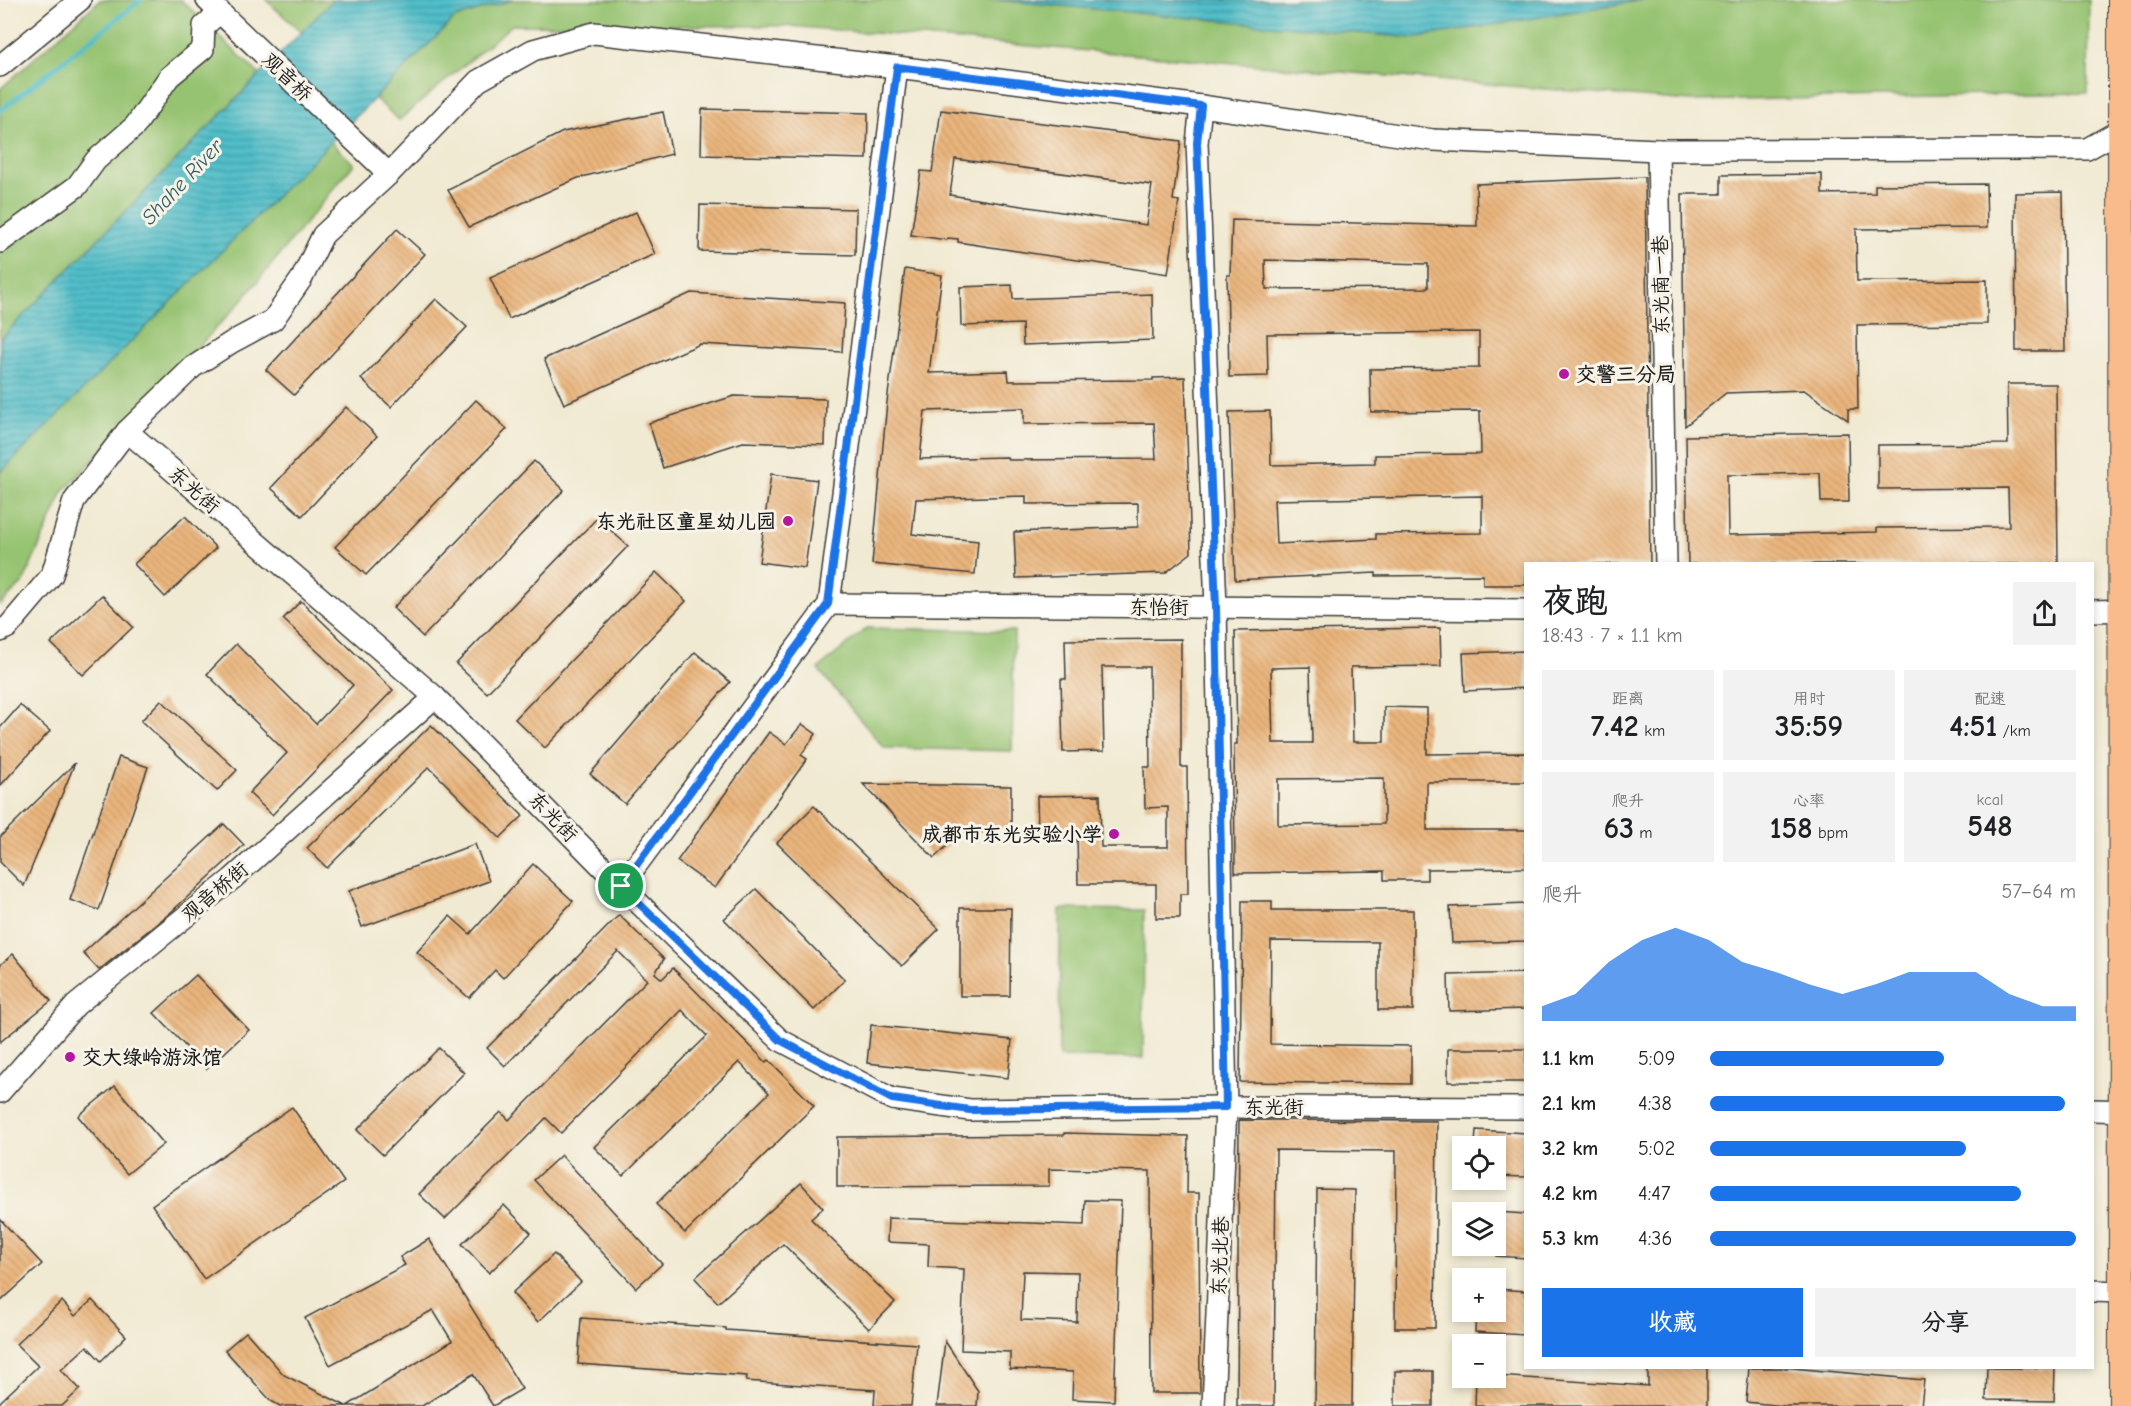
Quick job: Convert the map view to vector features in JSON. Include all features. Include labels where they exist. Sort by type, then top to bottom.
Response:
[{"type":"main road","points":[[2121,0],[2126,124],[2127,1111],[2122,1292],[2122,1406]]},
{"type":"street","points":[[0,66],[80,0]]},
{"type":"street","points":[[0,242],[40,201],[77,186],[96,160],[135,126],[169,77],[203,50],[204,26],[213,6]]},
{"type":"street","name":"观音桥","points":[[213,6],[389,174]]},
{"type":"street","points":[[0,631],[9,627],[52,575],[74,501],[127,431],[193,367],[273,320],[302,278],[323,234],[389,174],[478,81],[533,50],[594,33],[897,67],[1201,106],[1433,140],[1658,150],[2087,148],[2126,124]]},
{"type":"street","points":[[621,886],[828,604],[897,67]]},
{"type":"street","name":"东光北巷","points":[[1201,106],[1197,143],[1216,607],[1226,1107],[1213,1406]]},
{"type":"street","name":"东光南一巷","points":[[1658,150],[1666,562]]},
{"type":"street","name":"东光街","points":[[127,431],[435,697],[621,886],[780,1040],[892,1099],[970,1110],[1524,1107]]},
{"type":"street","name":"东怡街","points":[[828,604],[1524,610]]},
{"type":"street","points":[[2094,611],[2126,610]]},
{"type":"street","name":"观音桥街","points":[[0,1092],[76,1005],[232,879],[435,697]]},
{"type":"street","points":[[2094,1110],[2127,1111]]},
{"type":"street","points":[[2094,1291],[2122,1292]]},
{"type":"green space","points":[[100,0],[181,0],[354,164],[245,297],[63,492],[23,583],[0,605],[0,89]]},
{"type":"green space","points":[[266,0],[2089,0],[2088,93],[1690,101],[789,26],[512,25],[399,120]]},
{"type":"green space","points":[[867,628],[1014,631],[1012,751],[884,748],[818,669]]},
{"type":"green space","points":[[1060,909],[1144,910],[1143,1058],[1059,1057]]},
{"type":"water","name":"Shahe River","points":[[333,0],[513,0],[455,18],[0,473],[0,339]]},
{"type":"water","points":[[995,0],[1642,0],[1413,38]]},
{"type":"building","points":[[702,109],[868,113],[867,159],[701,155]]},
{"type":"building","points":[[941,110],[1181,141],[1173,200],[1179,201],[1168,274],[958,242],[958,239],[948,238],[947,240],[911,235],[921,171],[932,172]],"holes":[[[955,159],[1152,185],[1146,225],[950,195]]]},
{"type":"building","points":[[663,112],[672,154],[578,178],[469,227],[448,190],[563,132]]},
{"type":"building","points":[[1822,174],[1822,194],[1875,193],[1875,185],[1986,184],[1987,228],[1856,229],[1857,281],[1987,280],[1987,324],[1857,325],[1858,409],[1848,409],[1848,420],[1804,390],[1726,393],[1685,426],[1682,194],[1721,194],[1721,175]]},
{"type":"building","points":[[1645,177],[1650,562],[1524,562],[1524,585],[1483,585],[1483,575],[1376,576],[1376,573],[1235,580],[1229,412],[1270,411],[1271,465],[1375,463],[1375,455],[1481,454],[1480,411],[1371,412],[1370,369],[1479,368],[1479,332],[1267,334],[1268,376],[1229,377],[1227,275],[1230,275],[1232,220],[1477,226],[1476,184]],"holes":[[[1265,260],[1428,264],[1428,288],[1266,289]],[[1482,496],[1482,533],[1376,534],[1376,539],[1276,544],[1274,500]]]},
{"type":"building","points":[[2063,192],[2065,351],[2016,351],[2015,193]]},
{"type":"building","points":[[700,205],[856,209],[855,255],[699,251]]},
{"type":"building","points":[[636,212],[655,254],[509,319],[490,278]]},
{"type":"building","points":[[397,229],[425,254],[294,395],[266,370]]},
{"type":"building","points":[[905,269],[942,275],[929,373],[1008,371],[1009,381],[1153,380],[1153,378],[1185,377],[1191,553],[1165,573],[1016,578],[1014,532],[1138,527],[1138,503],[1026,504],[1026,496],[916,499],[912,534],[978,541],[975,574],[872,564],[887,402]],"holes":[[[1024,408],[1024,424],[1154,423],[1156,459],[1008,460],[1007,457],[920,459],[925,411]]]},
{"type":"building","points":[[1012,285],[1013,299],[1152,294],[1153,340],[1023,345],[1022,324],[961,326],[960,287]]},
{"type":"building","points":[[691,293],[845,303],[842,352],[700,344],[564,404],[544,359]]},
{"type":"building","points":[[436,299],[467,327],[391,407],[361,379]]},
{"type":"building","points":[[2007,384],[2056,384],[2058,562],[1688,562],[1686,436],[1848,433],[1849,502],[1821,502],[1820,473],[1727,475],[1728,535],[1877,532],[1877,528],[2009,527],[2008,488],[1878,489],[1878,445],[2008,444]]},
{"type":"building","points":[[734,396],[826,399],[825,445],[743,442],[663,468],[649,423]]},
{"type":"building","points":[[476,400],[507,429],[366,575],[335,547]]},
{"type":"building","points":[[346,407],[377,436],[302,516],[271,488]]},
{"type":"building","points":[[534,461],[564,490],[423,637],[393,608]]},
{"type":"building","name":"东光社区童星幼儿园","points":[[771,474],[817,480],[805,568],[759,562]]},
{"type":"building","points":[[185,516],[216,548],[165,597],[134,564]]},
{"type":"building","points":[[597,518],[628,546],[487,693],[456,664]]},
{"type":"building","points":[[656,572],[686,601],[545,748],[515,719]]},
{"type":"building","points":[[102,595],[133,627],[83,675],[51,643]]},
{"type":"building","points":[[301,601],[393,690],[272,815],[249,793],[287,753],[207,674],[236,644],[316,724],[353,685],[283,619]]},
{"type":"building","points":[[1440,628],[1441,666],[1351,667],[1353,742],[1384,742],[1384,707],[1427,708],[1427,754],[1524,753],[1524,782],[1427,782],[1427,830],[1524,830],[1524,868],[1427,869],[1427,880],[1384,880],[1384,871],[1235,873],[1234,744],[1237,744],[1235,631]],"holes":[[[1310,667],[1312,743],[1273,743],[1271,668]],[[1384,778],[1384,824],[1278,825],[1278,779]]]},
{"type":"building","points":[[1181,639],[1181,767],[1187,767],[1188,894],[1180,894],[1180,918],[1156,918],[1156,884],[1078,884],[1077,835],[1038,837],[1037,796],[1100,795],[1101,847],[1168,847],[1168,807],[1145,808],[1144,767],[1150,767],[1149,667],[1102,667],[1104,751],[1063,752],[1061,679],[1066,679],[1065,640]]},
{"type":"building","points":[[1524,651],[1524,688],[1465,691],[1463,653]]},
{"type":"building","points":[[695,652],[730,682],[625,804],[590,774]]},
{"type":"building","points":[[161,700],[237,770],[217,791],[141,721]]},
{"type":"building","points":[[20,705],[50,731],[0,786],[0,728]]},
{"type":"building","points":[[802,724],[816,734],[801,755],[807,759],[715,888],[677,861],[769,732],[786,744]]},
{"type":"building","points":[[431,725],[523,816],[500,838],[429,767],[327,868],[307,848]]},
{"type":"building","points":[[119,757],[148,767],[99,910],[70,900]]},
{"type":"building","points":[[75,763],[24,886],[0,862],[0,837]]},
{"type":"building","points":[[863,784],[1011,786],[1011,832],[962,832],[934,858]]},
{"type":"building","points":[[814,806],[939,929],[902,966],[777,843]]},
{"type":"building","points":[[224,824],[244,845],[170,913],[99,970],[83,953]]},
{"type":"building","points":[[475,844],[489,881],[362,927],[349,891]]},
{"type":"building","points":[[533,864],[573,901],[503,978],[495,970],[469,998],[417,952],[450,916],[470,934]]},
{"type":"building","points":[[756,889],[845,980],[814,1010],[724,919]]},
{"type":"building","points":[[1242,901],[1272,901],[1272,910],[1413,910],[1413,1010],[1378,1010],[1378,942],[1271,941],[1270,1044],[1411,1046],[1411,1084],[1240,1082]]},
{"type":"building","points":[[1524,904],[1524,941],[1452,943],[1450,907]]},
{"type":"building","points":[[960,908],[1011,908],[1010,996],[960,996]]},
{"type":"building","points":[[619,915],[664,959],[655,973],[662,979],[673,968],[766,1062],[769,1060],[814,1106],[685,1233],[656,1204],[769,1093],[739,1062],[623,1176],[594,1147],[707,1036],[682,1010],[561,1133],[546,1118],[445,1219],[419,1194],[501,1112],[509,1120],[647,980],[618,951],[505,1066],[487,1048]]},
{"type":"building","points":[[13,954],[51,1001],[0,1042],[0,965]]},
{"type":"building","points":[[1524,973],[1524,1009],[1449,1011],[1448,975]]},
{"type":"building","points":[[196,975],[249,1030],[207,1069],[154,1013]]},
{"type":"building","points":[[871,1025],[1012,1040],[1008,1078],[867,1063]]},
{"type":"building","points":[[439,1048],[464,1073],[383,1155],[357,1130]]},
{"type":"building","points":[[1448,1049],[1524,1049],[1524,1082],[1448,1082]]},
{"type":"building","points":[[115,1086],[164,1144],[127,1174],[78,1116]]},
{"type":"building","points":[[292,1107],[344,1182],[204,1279],[152,1205]]},
{"type":"building","points":[[1239,1120],[1437,1121],[1435,1328],[1395,1328],[1396,1151],[1276,1150],[1274,1406],[1237,1406]]},
{"type":"building","points":[[1476,1130],[1524,1133],[1524,1177],[1506,1176],[1506,1136],[1476,1136]]},
{"type":"building","points":[[1064,1133],[1188,1136],[1187,1193],[1199,1193],[1200,1393],[1151,1393],[1150,1171],[1049,1169],[1049,1186],[837,1187],[837,1137],[1064,1135]]},
{"type":"building","points":[[561,1155],[662,1264],[636,1288],[534,1180]]},
{"type":"building","points":[[801,1183],[823,1208],[811,1219],[895,1302],[869,1329],[783,1244],[718,1303],[695,1278]]},
{"type":"building","points":[[1317,1189],[1355,1190],[1352,1406],[1315,1406]]},
{"type":"building","points":[[1085,1200],[1121,1201],[1114,1401],[1072,1399],[1073,1372],[1010,1369],[1010,1352],[961,1350],[964,1269],[928,1267],[929,1244],[887,1242],[888,1218],[1084,1225]],"holes":[[[1023,1271],[1078,1272],[1077,1322],[1021,1320]]]},
{"type":"building","points":[[504,1205],[531,1233],[489,1273],[462,1244]]},
{"type":"building","points":[[1506,1213],[1524,1214],[1524,1258],[1496,1256],[1506,1256]]},
{"type":"building","points":[[0,1219],[42,1264],[0,1302]]},
{"type":"building","points":[[429,1239],[522,1389],[493,1406],[473,1374],[422,1406],[347,1406],[452,1341],[433,1310],[330,1365],[305,1318],[405,1265],[400,1257]]},
{"type":"building","points":[[554,1254],[581,1282],[538,1322],[512,1293]]},
{"type":"building","points":[[1506,1290],[1524,1291],[1524,1335],[1475,1332],[1475,1322],[1506,1322]]},
{"type":"building","points":[[92,1300],[126,1336],[101,1361],[87,1346],[61,1370],[80,1389],[62,1406],[0,1406],[0,1402],[38,1366],[16,1344],[62,1301],[75,1316]]},
{"type":"building","points":[[581,1318],[917,1344],[911,1406],[874,1406],[875,1390],[746,1381],[747,1376],[578,1364]]},
{"type":"building","points":[[246,1332],[284,1375],[346,1406],[280,1406],[271,1401],[225,1350]]},
{"type":"building","points":[[945,1341],[978,1391],[977,1406],[937,1406]]},
{"type":"building","points":[[1648,1369],[1707,1369],[1707,1406],[1475,1406],[1476,1388],[1506,1388],[1506,1377],[1648,1386]]},
{"type":"building","points":[[1749,1369],[1803,1369],[1924,1380],[1921,1406],[1785,1406],[1746,1402]]},
{"type":"building","points":[[1987,1369],[2055,1369],[2054,1401],[1986,1400]]},
{"type":"building","points":[[1395,1371],[1433,1371],[1433,1406],[1395,1406]]},
{"type":"waterway","points":[[0,111],[141,0]]},
{"type":"place","name":"交警三分局","points":[[1564,374]]},
{"type":"place","name":"东光社区童星幼儿园","points":[[788,521]]},
{"type":"place","name":"成都市东光实验小学","points":[[1114,834]]},
{"type":"place","name":"交大绿岭游泳馆","points":[[70,1057]]},
{"type":"route","points":[[897,67],[1201,106],[1197,143],[1216,607],[1226,1107],[970,1110],[892,1099],[780,1040],[621,886],[828,604],[897,67]]}]
